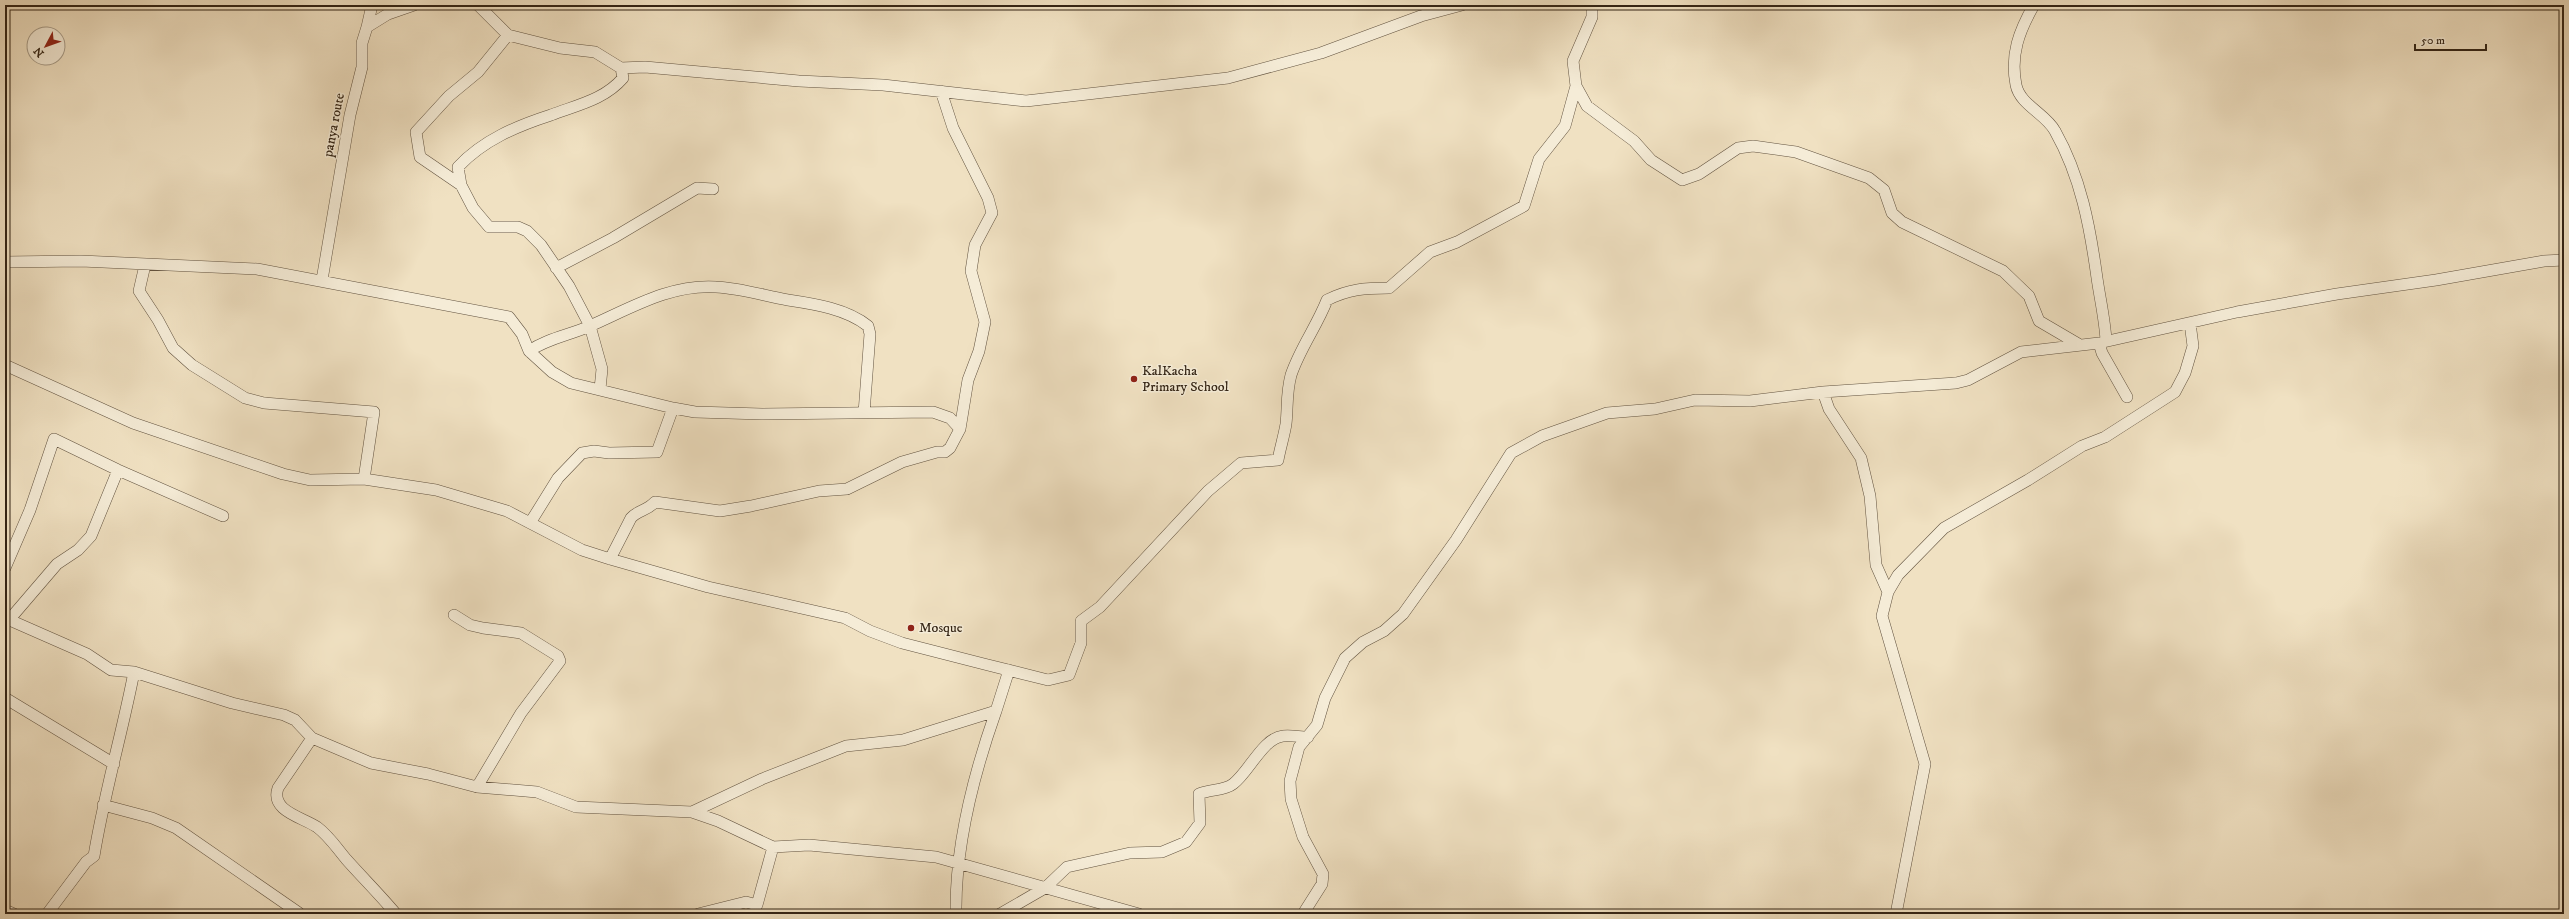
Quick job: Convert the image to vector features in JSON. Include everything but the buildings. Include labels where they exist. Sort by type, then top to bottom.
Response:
[{"type":"street","name":"panya route","points":[[322,280],[350,115],[362,67],[362,44],[372,5]]},
{"type":"street","points":[[367,27],[388,14],[414,5]]},
{"type":"street","points":[[478,5],[508,35],[552,47],[595,52],[621,68],[645,67],[942,90],[1026,101],[1228,78],[1321,53],[1421,16],[1462,5]]},
{"type":"street","points":[[1592,5],[1592,17],[1573,61],[1576,86],[1586,106],[1634,141],[1651,160],[1682,180],[1699,174],[1738,148],[1753,146],[1796,152],[1869,178],[1884,190],[1892,213],[1902,222],[2003,271],[2029,296],[2039,321],[2080,345]]},
{"type":"street","points":[[2034,5],[2022,26],[2015,46],[2016,87],[2030,106],[2055,129],[2078,182],[2094,247],[2102,353],[2128,397]]},
{"type":"street","points":[[461,185],[420,157],[416,132],[449,96],[478,72],[508,35]]},
{"type":"street","points":[[600,389],[602,369],[590,326],[569,286],[527,231],[518,227],[496,228],[485,223],[473,208],[461,185],[458,167],[481,146],[532,122],[595,100],[623,78],[621,68]]},
{"type":"street","points":[[5,365],[133,423],[283,474],[310,480],[364,480],[436,490],[507,511],[582,550],[610,559],[708,587],[844,618],[870,632],[902,643],[1048,680],[1069,675],[1081,643],[1081,621],[1100,607],[1208,491],[1241,463],[1278,460],[1286,424],[1286,397],[1292,374],[1304,345],[1321,316],[1327,300],[1344,292],[1359,288],[1389,288],[1430,252],[1457,242],[1524,206],[1539,159],[1565,126],[1576,86]]},
{"type":"street","points":[[610,559],[631,518],[636,513],[648,509],[655,502],[720,511],[819,491],[847,489],[902,462],[937,452],[945,452],[950,448],[960,429],[968,380],[979,351],[985,322],[971,271],[975,244],[992,213],[979,179],[953,128],[942,90]]},
{"type":"street","points":[[556,268],[613,238],[697,188],[713,189]]},
{"type":"street","points":[[1303,914],[1322,884],[1323,874],[1303,837],[1291,799],[1290,780],[1299,747],[1317,725],[1325,698],[1345,658],[1363,642],[1384,631],[1403,614],[1456,540],[1511,453],[1542,436],[1607,414],[1655,409],[1695,400],[1750,401],[1823,392],[1956,383],[1968,380],[2021,352],[2102,342],[2337,294],[2436,280],[2544,261],[2564,260]]},
{"type":"street","points":[[5,262],[81,261],[144,266],[257,269],[322,280],[402,298],[509,317],[522,334],[529,351],[552,372],[571,383],[673,408],[708,412],[933,412],[950,418],[960,429]]},
{"type":"street","points":[[144,266],[139,292],[158,320],[173,348],[192,366],[245,398],[264,403],[374,412],[364,480]]},
{"type":"street","points":[[529,351],[556,337],[590,326],[638,302],[662,294],[700,287],[717,287],[808,303],[842,312],[862,321],[868,326],[870,334],[864,413]]},
{"type":"street","points":[[1896,914],[1925,764],[1910,706],[1883,622],[1882,616],[1888,592],[1898,576],[1944,528],[2015,488],[2082,446],[2105,437],[2175,392],[2185,373],[2193,346],[2190,323]]},
{"type":"street","points":[[1823,392],[1829,409],[1861,458],[1870,496],[1876,565],[1888,592]]},
{"type":"street","points":[[530,523],[558,478],[582,453],[594,450],[608,453],[657,452],[673,408]]},
{"type":"street","points":[[5,568],[30,510],[54,439],[118,470],[223,516]]},
{"type":"street","points":[[118,470],[91,536],[78,550],[57,564],[7,619],[87,654],[111,670],[134,672],[232,703],[284,715],[295,720],[312,738],[371,763],[428,774],[477,787],[537,792],[576,807],[692,812],[718,821],[773,847],[809,845],[936,857],[1139,914]]},
{"type":"street","points":[[454,615],[470,625],[521,633],[558,656],[560,661],[521,712],[477,787]]},
{"type":"street","points":[[956,914],[958,862],[979,761],[1008,670]]},
{"type":"street","points":[[46,914],[86,862],[94,856],[103,804],[114,764],[134,672]]},
{"type":"street","points":[[5,698],[114,764]]},
{"type":"street","points":[[692,812],[762,779],[846,746],[903,740],[996,711]]},
{"type":"street","points":[[1000,914],[1044,888],[1067,867],[1130,853],[1162,852],[1186,842],[1200,823],[1199,794],[1209,789],[1226,789],[1234,784],[1248,769],[1257,755],[1274,739],[1282,736],[1308,737]]},
{"type":"street","points":[[312,738],[278,788],[276,798],[277,802],[285,810],[317,827],[333,841],[396,914]]},
{"type":"street","points":[[103,804],[152,818],[176,828],[299,913]]},
{"type":"street","points":[[698,914],[746,902],[757,905],[773,847]]},
{"type":"street","points":[[5,910],[14,914]]},
{"type":"place","name":"KalKacha Primary School","points":[[1134,379]]},
{"type":"place","name":"Mosque","points":[[911,628]]}]
